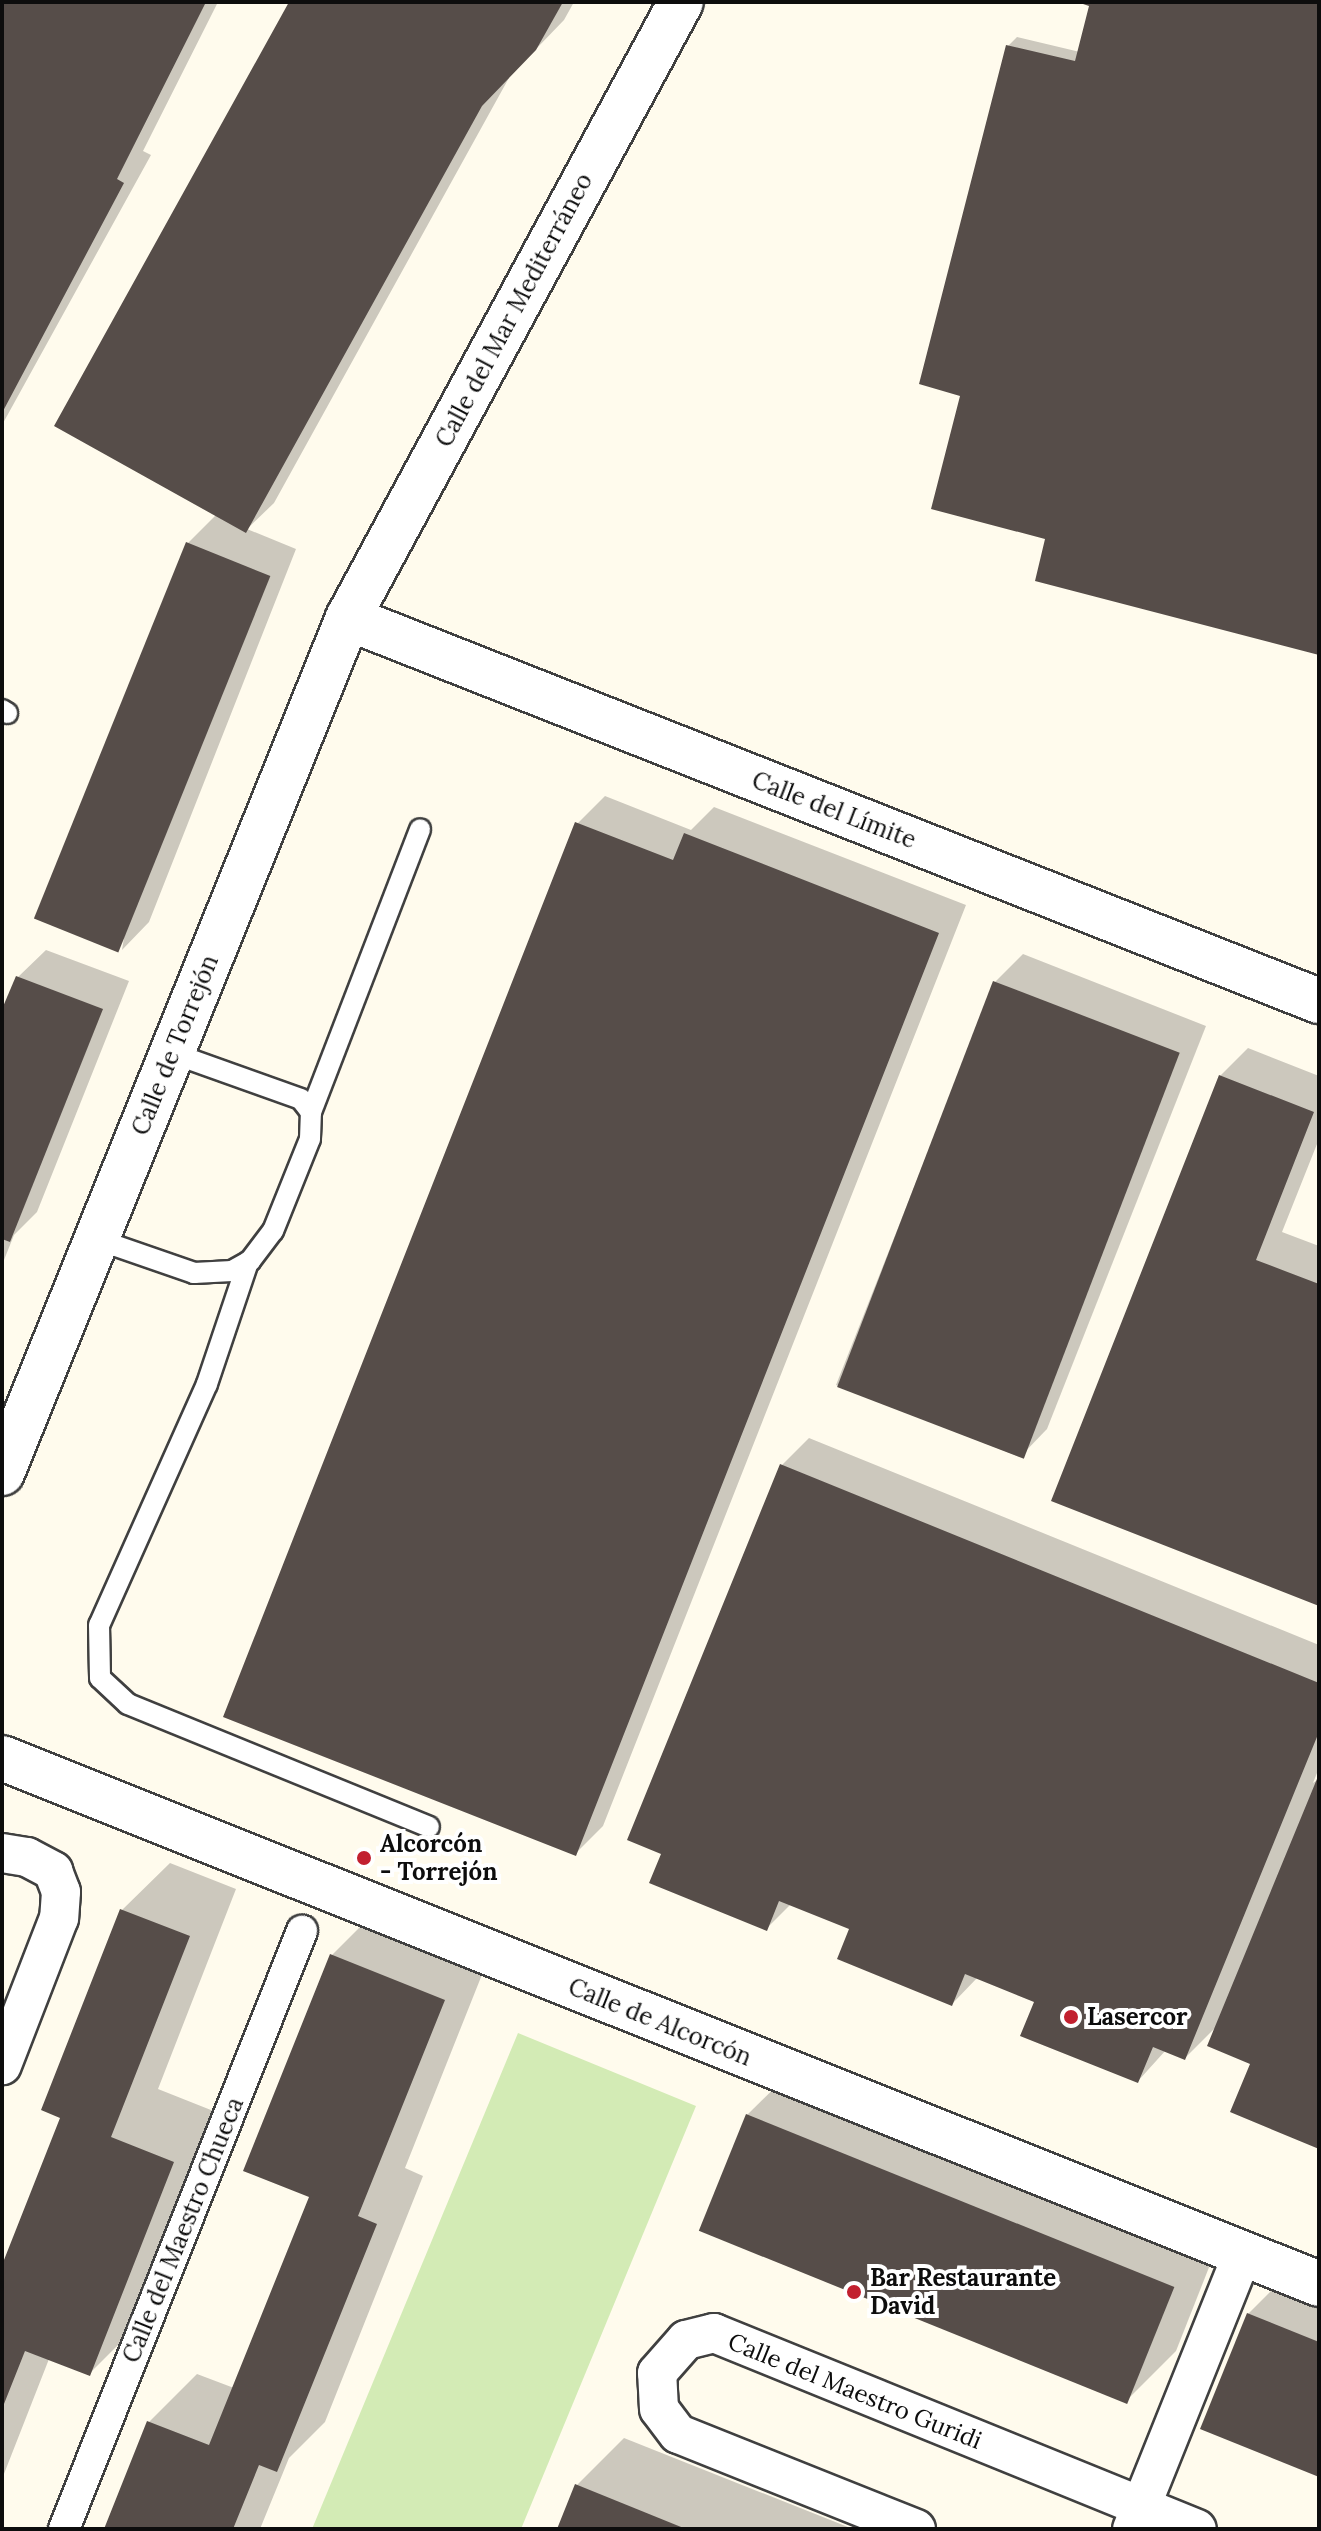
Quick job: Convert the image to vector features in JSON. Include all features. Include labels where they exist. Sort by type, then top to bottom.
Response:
[{"type":"street","name":"Calle del Mar Mediterráneo","points":[[348,618],[681,2]]},
{"type":"street","name":"Calle del Límite","points":[[348,618],[1319,1001]]},
{"type":"street","name":"Calle de Torrejón","points":[[2,1473],[348,618]]},
{"type":"street","name":"Calle de Alcorcón","points":[[2,1758],[1319,2284]]},
{"type":"street","points":[[2,1853],[27,1857],[53,1871],[61,1892],[59,1918],[2,2065]]},
{"type":"street","name":"Calle del Maestro Chueca","points":[[64,2529],[302,1931]]},
{"type":"street","points":[[1137,2518],[1243,2253]]},
{"type":"street","name":"Calle del Maestro Guridi","points":[[916,2529],[678,2434],[659,2409],[657,2373],[686,2340],[714,2333],[1137,2518],[1197,2529]]},
{"type":"lane","points":[[420,829],[311,1112],[310,1139],[273,1231],[248,1262],[207,1384],[99,1625],[100,1678],[128,1704],[429,1827]]},
{"type":"lane","points":[[172,1053],[301,1099],[311,1112]]},
{"type":"lane","points":[[96,1239],[194,1273],[232,1271],[248,1262]]},
{"type":"green space","points":[[518,2033],[696,2106],[521,2529],[312,2529]]},
{"type":"building","points":[[2,2],[206,2],[117,179],[124,183],[2,413]]},
{"type":"building","points":[[289,2],[563,2],[536,50],[482,106],[246,533],[54,426]]},
{"type":"building","points":[[1077,2],[1319,2],[1319,655],[1035,581],[1045,539],[931,509],[960,396],[919,384],[1006,45],[1075,61],[1089,6]]},
{"type":"building","points":[[186,542],[270,576],[118,953],[34,918]]},
{"type":"building","points":[[575,822],[673,860],[684,833],[939,933],[576,1856],[223,1717]]},
{"type":"building","points":[[16,976],[103,1009],[10,1242],[2,1239],[2,1009]]},
{"type":"building","points":[[993,981],[1180,1053],[1024,1459],[837,1387]]},
{"type":"building","points":[[1219,1075],[1314,1112],[1256,1260],[1319,1284],[1319,1606],[1051,1501]]},
{"type":"building","points":[[780,1464],[1319,1683],[1319,1732],[1185,2060],[1153,2047],[1138,2083],[1020,2036],[1034,2002],[965,1974],[952,2006],[837,1959],[849,1929],[779,1901],[767,1931],[649,1883],[661,1854],[627,1840]]},
{"type":"building","points":[[1319,1774],[1319,2149],[1230,2112],[1250,2064],[1207,2046]]},
{"type":"building","points":[[120,1909],[190,1936],[111,2137],[174,2162],[90,2376],[25,2351],[2,2409],[2,2265],[60,2118],[41,2110]]},
{"type":"building","points":[[330,1954],[445,2000],[358,2216],[377,2224],[277,2472],[259,2465],[233,2529],[104,2529],[147,2421],[209,2445],[309,2197],[243,2171]]},
{"type":"building","points":[[746,2114],[1174,2287],[1127,2404],[699,2231]]},
{"type":"building","points":[[1247,2313],[1319,2342],[1319,2477],[1200,2429]]},
{"type":"building","points":[[575,2484],[686,2529],[557,2529]]},
{"type":"place","name":"Alcorcón - Torrejón","points":[[364,1858]]},
{"type":"place","name":"Lasercor","points":[[1071,2017]]},
{"type":"place","name":"Bar Restaurante David","points":[[854,2292]]}]
